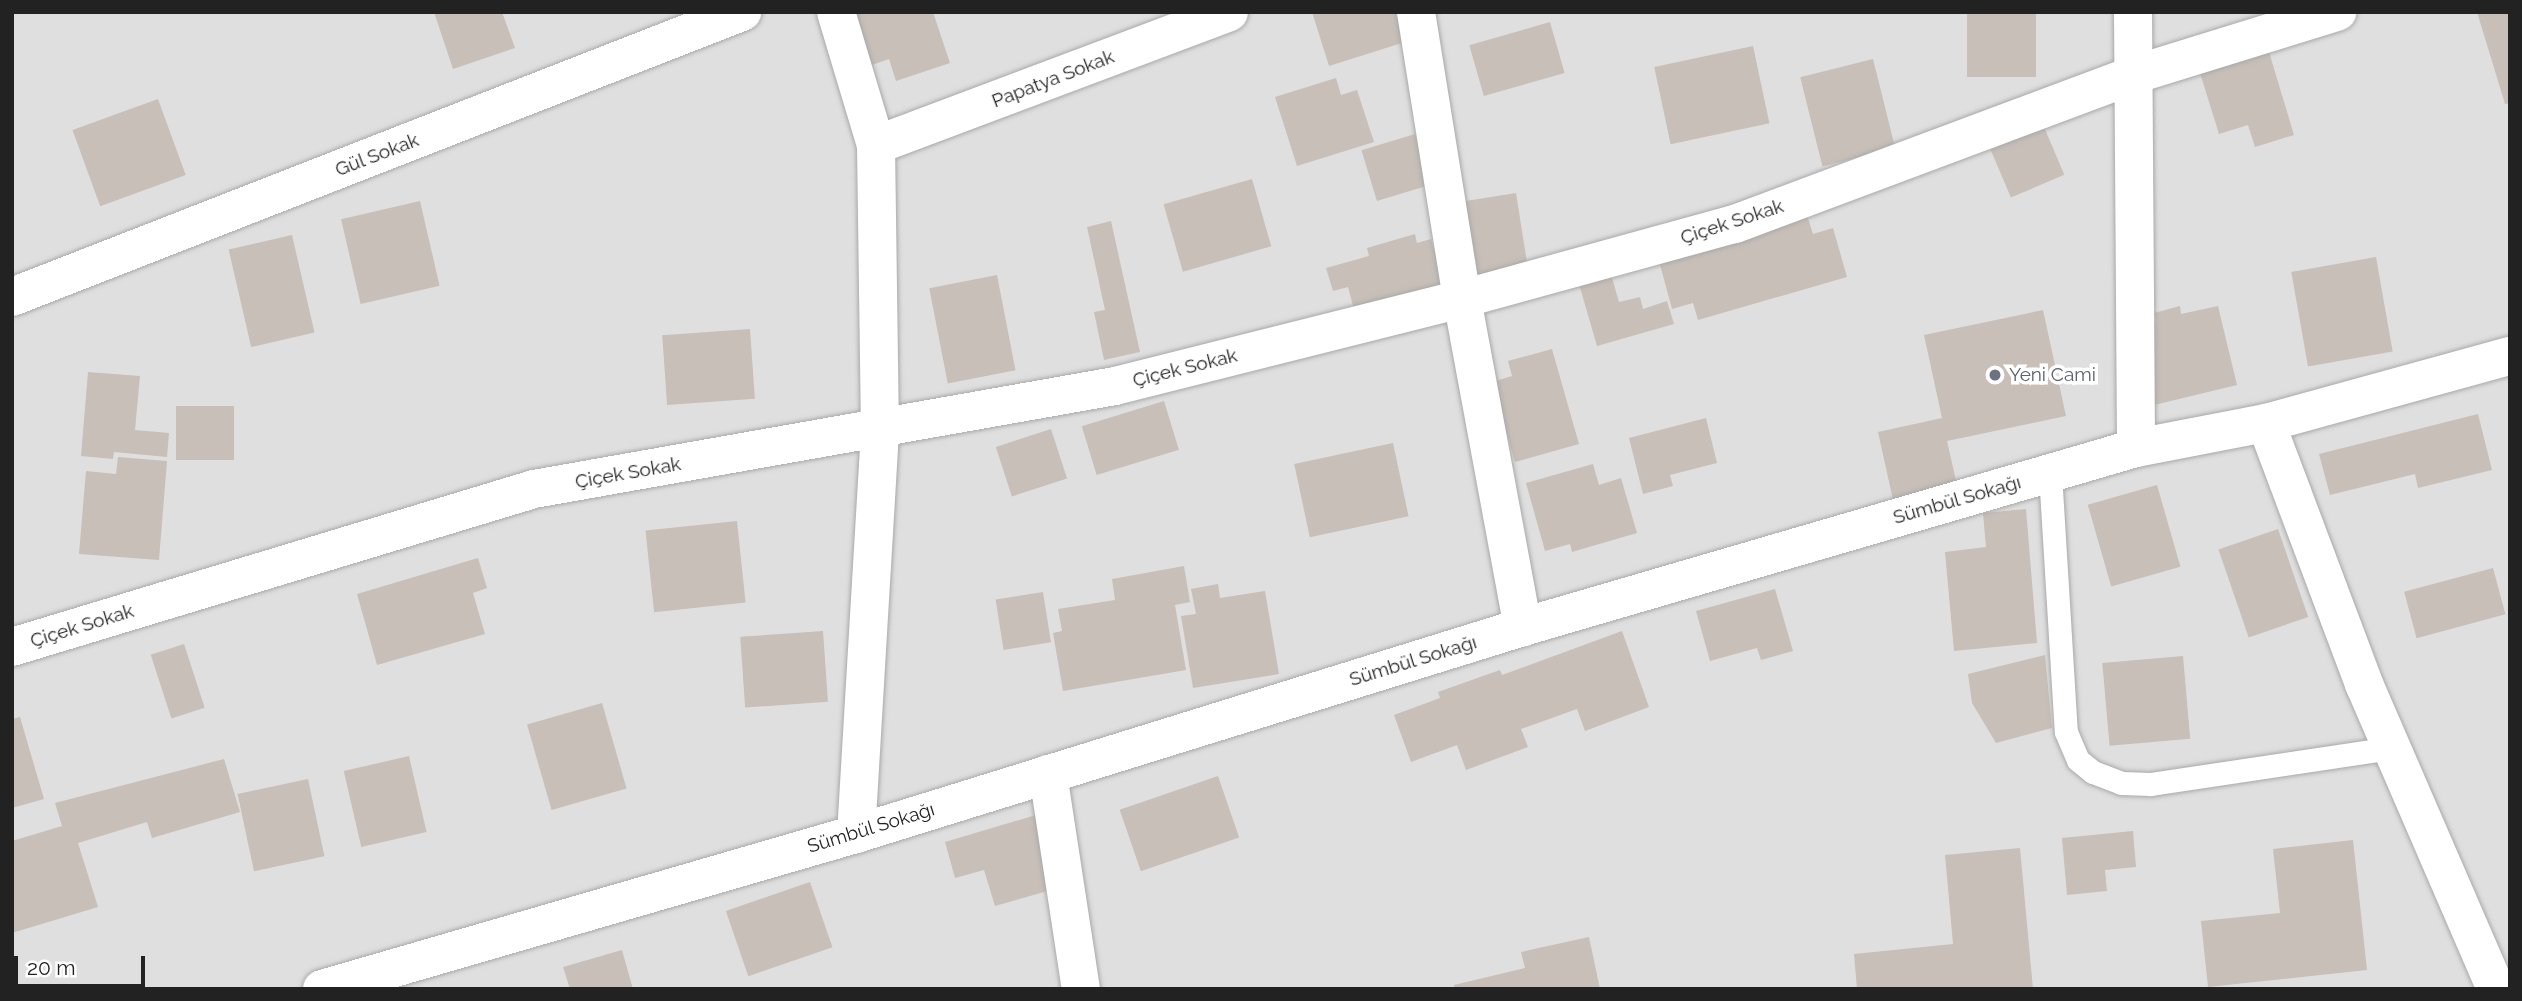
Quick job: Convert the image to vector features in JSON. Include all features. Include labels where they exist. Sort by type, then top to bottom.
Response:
[{"type":"street","name":"Gül Sokak","points":[[12,297],[742,12]]},
{"type":"street","points":[[836,12],[876,145],[880,431],[856,834]]},
{"type":"street","name":"Papatya Sokak","points":[[876,145],[1230,12]]},
{"type":"street","points":[[1416,12],[1462,299],[1523,627]]},
{"type":"street","points":[[2133,12],[2136,448]]},
{"type":"street","name":"Çiçek Sokak","points":[[12,647],[534,489],[880,431],[1115,386],[1462,299],[1735,224],[2133,75],[2337,12]]},
{"type":"street","name":"Sümbül Sokağı","points":[[322,989],[856,834],[1523,627],[2136,448],[2266,423],[2510,356]]},
{"type":"street","points":[[2266,423],[2392,748],[2496,989],[2510,986]]},
{"type":"street","points":[[1048,774],[1082,989]]},
{"type":"lane","points":[[2050,473],[2066,732],[2078,760],[2093,772],[2121,783],[2151,784],[2392,748]]},
{"type":"shaded area","points":[[12,12],[2510,12],[2510,989],[12,989]]},
{"type":"building","points":[[434,12],[502,12],[515,48],[453,69]]},
{"type":"building","points":[[850,12],[933,12],[950,63],[896,81],[889,59],[869,66]]},
{"type":"building","points":[[1312,12],[1395,12],[1405,42],[1329,66]]},
{"type":"building","points":[[1967,12],[2036,12],[2036,77],[1967,77]]},
{"type":"building","points":[[2477,12],[2510,12],[2510,103],[2505,104]]},
{"type":"building","points":[[1550,22],[1565,73],[1484,96],[1469,45]]},
{"type":"building","points":[[1753,46],[1769,123],[1671,144],[1654,67]]},
{"type":"building","points":[[2269,52],[2294,135],[2255,147],[2248,125],[2219,134],[2200,73]]},
{"type":"building","points":[[1873,59],[1895,148],[1822,166],[1800,77]]},
{"type":"building","points":[[1336,78],[1341,95],[1357,90],[1374,142],[1297,166],[1275,97]]},
{"type":"building","points":[[158,99],[186,175],[100,206],[72,130]]},
{"type":"building","points":[[2044,127],[2064,175],[2011,198],[1991,150]]},
{"type":"building","points":[[1415,134],[1430,185],[1377,201],[1361,150]]},
{"type":"building","points":[[1252,179],[1271,246],[1183,272],[1164,204]]},
{"type":"building","points":[[1516,193],[1529,273],[1475,281],[1463,201]]},
{"type":"building","points":[[420,201],[440,286],[361,304],[341,219]]},
{"type":"building","points":[[1807,215],[1813,234],[1833,228],[1847,277],[1698,320],[1693,303],[1672,309],[1659,261]]},
{"type":"building","points":[[1111,221],[1140,352],[1104,360],[1094,312],[1105,310],[1087,227]]},
{"type":"building","points":[[1415,234],[1417,243],[1431,239],[1445,288],[1355,313],[1348,287],[1333,291],[1326,268],[1369,256],[1367,248]]},
{"type":"building","points":[[292,235],[314,332],[251,347],[229,250]]},
{"type":"building","points":[[2376,257],[2393,352],[2308,366],[2291,272]]},
{"type":"building","points":[[1611,274],[1619,302],[1640,297],[1643,309],[1667,301],[1674,324],[1597,346],[1579,284]]},
{"type":"building","points":[[997,275],[1016,370],[948,383],[929,288]]},
{"type":"building","points":[[2180,306],[2181,314],[2218,306],[2237,385],[2150,406],[2131,327],[2156,321],[2154,313]]},
{"type":"building","name":"Yeni Cami","points":[[2043,310],[2066,416],[1947,441],[1957,485],[1893,500],[1878,432],[1942,418],[1924,335]]},
{"type":"building","points":[[750,329],[755,399],[667,405],[662,335]]},
{"type":"building","points":[[1552,349],[1579,444],[1515,462],[1492,382],[1512,376],[1508,361]]},
{"type":"building","points":[[88,372],[140,376],[135,430],[169,433],[167,457],[114,452],[113,459],[81,456]]},
{"type":"building","points":[[1164,401],[1179,450],[1097,475],[1082,426]]},
{"type":"building","points":[[176,406],[234,406],[234,460],[176,460]]},
{"type":"building","points":[[2478,414],[2492,470],[2418,488],[2415,474],[2330,495],[2319,454]]},
{"type":"building","points":[[1706,418],[1717,463],[1670,475],[1673,486],[1643,494],[1629,438]]},
{"type":"building","points":[[1051,429],[1067,478],[1012,496],[996,447]]},
{"type":"building","points":[[1393,443],[1409,516],[1310,537],[1294,464]]},
{"type":"building","points":[[118,457],[167,461],[159,560],[79,554],[86,471],[116,474]]},
{"type":"building","points":[[1593,464],[1599,485],[1621,478],[1637,533],[1572,552],[1570,544],[1545,551],[1526,483]]},
{"type":"building","points":[[2157,485],[2180,567],[2111,587],[2088,505]]},
{"type":"building","points":[[2026,509],[2037,643],[1954,651],[1945,552],[1986,547],[1983,513]]},
{"type":"building","points":[[737,521],[746,603],[654,612],[646,531]]},
{"type":"building","points":[[2278,529],[2308,617],[2249,637],[2218,550]]},
{"type":"building","points":[[478,558],[487,588],[473,593],[485,634],[377,665],[357,594]]},
{"type":"building","points":[[1184,566],[1190,602],[1175,605],[1186,670],[1063,691],[1053,633],[1062,631],[1058,609],[1115,600],[1112,579]]},
{"type":"building","points":[[2493,568],[2505,614],[2417,638],[2404,592]]},
{"type":"building","points":[[1218,584],[1220,598],[1265,591],[1279,674],[1193,688],[1181,616],[1196,614],[1191,589]]},
{"type":"building","points":[[1775,589],[1793,651],[1761,660],[1757,648],[1710,661],[1696,611]]},
{"type":"building","points":[[1043,592],[1051,642],[1004,650],[996,600]]},
{"type":"building","points":[[823,631],[828,702],[745,708],[740,637]]},
{"type":"building","points":[[1622,631],[1649,707],[1585,731],[1577,709],[1521,729],[1528,747],[1466,770],[1457,745],[1411,762],[1394,715],[1440,698],[1438,692],[1500,670],[1502,675]]},
{"type":"building","points":[[184,644],[205,708],[171,719],[151,655]]},
{"type":"building","points":[[2045,655],[2052,728],[1996,743],[1972,703],[1968,674]]},
{"type":"building","points":[[2183,656],[2190,739],[2110,746],[2102,663]]},
{"type":"building","points":[[602,703],[627,789],[552,810],[527,724]]},
{"type":"building","points":[[20,717],[44,799],[12,808],[12,719]]},
{"type":"building","points":[[409,756],[427,832],[361,847],[344,771]]},
{"type":"building","points":[[224,759],[240,812],[152,838],[147,822],[78,843],[98,907],[12,933],[12,841],[62,826],[55,803]]},
{"type":"building","points":[[1218,776],[1239,837],[1141,871],[1120,810]]},
{"type":"building","points":[[308,779],[324,856],[254,871],[238,794]]},
{"type":"building","points":[[1036,815],[1058,888],[995,906],[984,870],[955,878],[945,842]]},
{"type":"building","points":[[2133,831],[2136,867],[2105,870],[2107,891],[2067,895],[2062,838]]},
{"type":"building","points":[[2353,840],[2367,970],[2208,987],[2201,921],[2280,913],[2273,849]]},
{"type":"building","points":[[2020,848],[2033,989],[1857,989],[1854,954],[1953,944],[1945,855]]},
{"type":"building","points":[[810,882],[832,947],[748,976],[726,911]]},
{"type":"building","points":[[1589,937],[1600,989],[1455,989],[1454,985],[1525,968],[1521,952]]},
{"type":"building","points":[[622,950],[633,989],[570,989],[563,967]]},
{"type":"place","name":"Yeni Cami","points":[[1995,375]]}]
